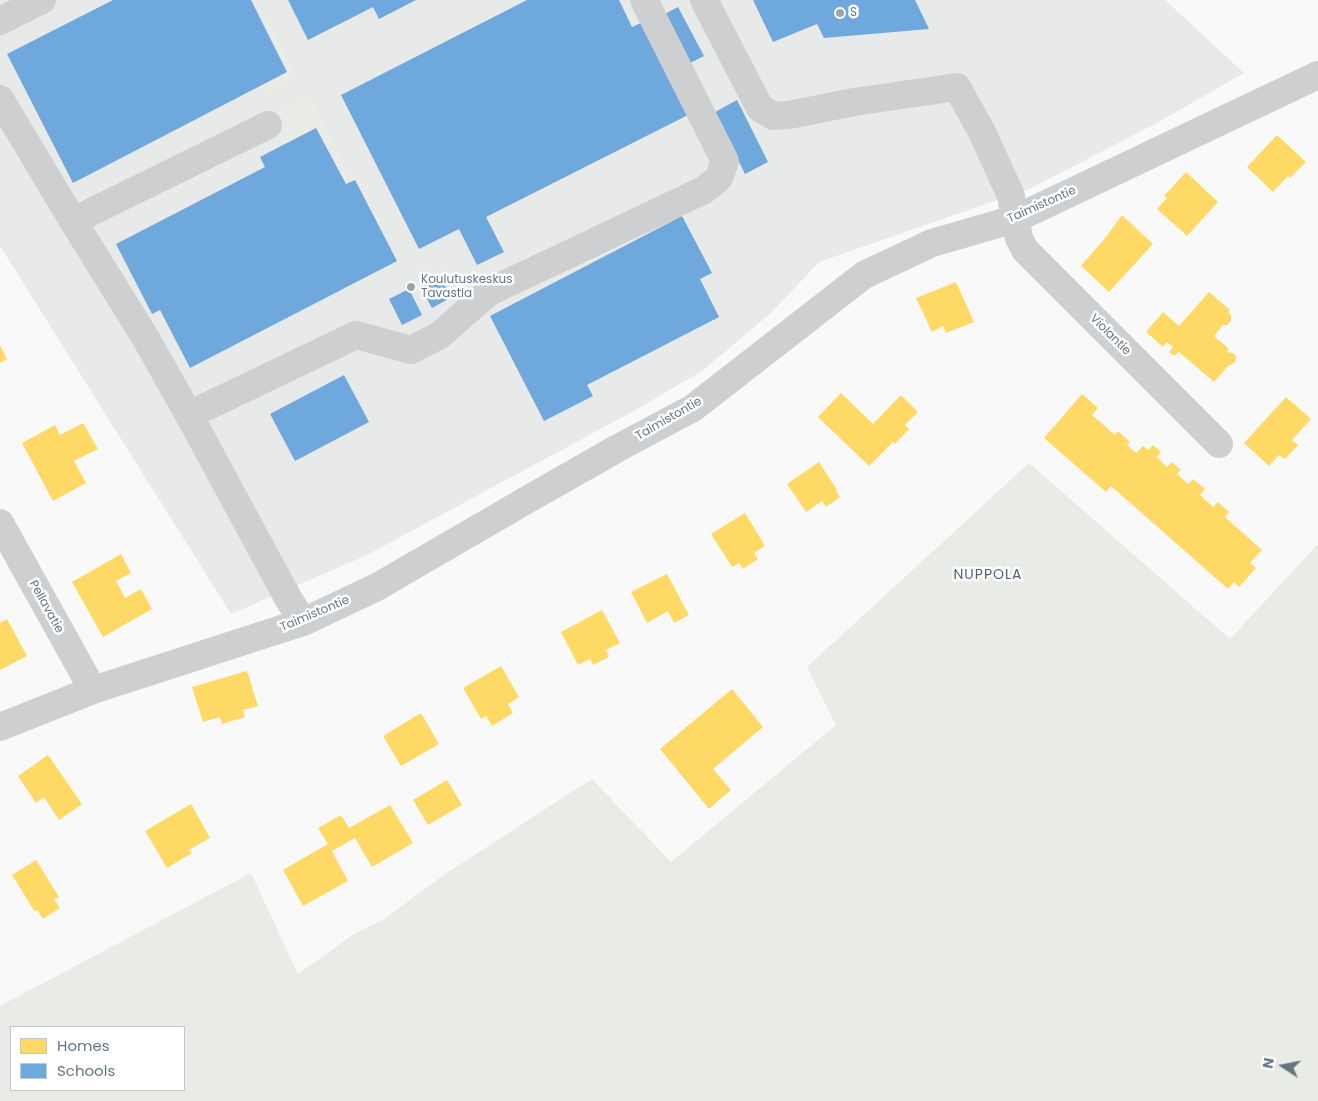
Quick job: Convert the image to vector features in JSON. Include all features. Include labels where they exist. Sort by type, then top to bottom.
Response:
[{"type":"street","points":[[0,21],[42,0]]},
{"type":"street","points":[[190,415],[356,335],[411,350],[440,335],[489,292],[708,196],[720,178],[725,161],[644,0]]},
{"type":"street","name":"Violantie","points":[[704,0],[760,108],[773,116],[789,115],[854,102],[957,87],[982,132],[1011,196],[1019,238],[1025,250],[1219,444]]},
{"type":"street","name":"Taimistontie","points":[[0,727],[93,690],[303,622],[377,587],[618,448],[693,408],[864,274],[932,243],[1015,219],[1318,75]]},
{"type":"street","points":[[0,99],[73,222],[145,336],[190,415],[288,598],[303,622]]},
{"type":"street","points":[[73,222],[268,125]]},
{"type":"street","name":"Pellavatie","points":[[0,523],[93,690]]},
{"type":"shaded area","name":"Koulutuskeskus Tavastia","points":[[0,0],[1165,0],[1244,73],[1155,124],[1029,189],[819,262],[771,313],[702,371],[632,412],[365,556],[231,614],[0,246]]},
{"type":"shaded area","points":[[269,16],[297,78],[292,83],[263,99],[258,88],[287,72],[262,21]]},
{"type":"shaded area","points":[[310,96],[355,180],[346,184],[316,128],[284,145],[270,114],[297,97]]},
{"type":"shaded area","points":[[1029,463],[1230,639],[1318,544],[1318,1101],[0,1101],[0,1006],[251,873],[298,974],[354,934],[384,919],[448,872],[592,779],[671,862],[836,725],[807,667]]},
{"type":"building: Homes","points":[[1277,135],[1306,162],[1290,178],[1288,176],[1273,192],[1247,167]]},
{"type":"building: Homes","points":[[1186,172],[1218,202],[1187,236],[1157,209],[1167,198],[1164,196]]},
{"type":"building: Homes","points":[[1122,215],[1153,244],[1109,292],[1081,266]]},
{"type":"building: Homes","points":[[956,282],[974,322],[946,333],[943,326],[932,332],[916,298]]},
{"type":"building: Homes","points":[[1209,292],[1230,310],[1228,312],[1231,315],[1231,321],[1227,325],[1223,325],[1214,336],[1229,349],[1226,352],[1233,353],[1236,356],[1235,362],[1229,365],[1214,382],[1179,352],[1174,356],[1169,352],[1173,347],[1167,342],[1163,347],[1146,332],[1163,312],[1179,326]]},
{"type":"building: Homes","points":[[0,345],[7,359],[0,363]]},
{"type":"building: Homes","points":[[841,393],[873,424],[901,395],[918,412],[905,425],[909,429],[895,444],[893,442],[869,466],[818,417]]},
{"type":"building: Homes","points":[[1082,394],[1098,408],[1092,415],[1115,435],[1118,431],[1130,442],[1127,445],[1136,453],[1143,446],[1148,450],[1153,445],[1161,452],[1157,457],[1167,467],[1172,462],[1181,470],[1177,474],[1188,484],[1193,479],[1205,489],[1200,495],[1213,507],[1218,502],[1229,512],[1225,517],[1262,550],[1250,563],[1256,568],[1239,587],[1234,582],[1228,589],[1111,486],[1106,492],[1044,438]]},
{"type":"building: Homes","points":[[1286,397],[1311,419],[1292,440],[1298,445],[1285,459],[1279,455],[1269,466],[1244,443]]},
{"type":"building: Homes","points":[[83,423],[98,449],[74,461],[86,483],[53,501],[22,443],[55,425],[60,435]]},
{"type":"building: Homes","points":[[819,462],[840,497],[826,507],[822,501],[806,512],[787,484]]},
{"type":"building: Homes","points":[[745,513],[765,546],[754,553],[758,559],[743,569],[739,563],[732,567],[711,534]]},
{"type":"building: Homes","points":[[121,554],[131,573],[116,581],[125,598],[141,589],[152,609],[103,637],[72,582]]},
{"type":"building: Homes","points":[[667,574],[689,615],[674,623],[668,611],[647,623],[631,592]]},
{"type":"building: Homes","points":[[602,610],[620,643],[606,650],[609,657],[593,665],[590,659],[578,665],[561,632]]},
{"type":"building: Homes","points":[[7,619],[27,656],[0,670],[0,623]]},
{"type":"building: Homes","points":[[501,666],[519,697],[508,704],[513,713],[492,726],[486,716],[481,719],[463,688]]},
{"type":"building: Homes","points":[[247,671],[258,706],[243,710],[245,717],[222,724],[220,717],[203,722],[192,687]]},
{"type":"building: Homes","points":[[732,689],[763,727],[713,769],[731,790],[709,809],[660,749]]},
{"type":"building: Homes","points":[[421,713],[439,744],[401,766],[383,736]]},
{"type":"building: Homes","points":[[48,755],[82,804],[59,820],[44,797],[36,803],[18,776]]},
{"type":"building: Homes","points":[[447,780],[462,805],[428,825],[413,800]]},
{"type":"building: Homes","points":[[191,804],[210,838],[189,850],[192,853],[167,868],[145,831]]},
{"type":"building: Homes","points":[[390,805],[413,843],[372,867],[355,838],[332,851],[348,881],[303,906],[283,870],[328,844],[318,828],[341,815],[349,828]]},
{"type":"building: Homes","points":[[36,860],[59,897],[54,899],[60,908],[43,919],[37,910],[35,912],[12,875]]},
{"type":"building: Schools","points":[[113,0],[251,0],[287,72],[73,183],[7,54]]},
{"type":"building: Schools","points":[[288,0],[416,0],[379,19],[373,7],[308,40]]},
{"type":"building: Schools","points":[[527,0],[619,0],[632,27],[643,22],[690,114],[486,217],[504,252],[477,265],[459,229],[419,249],[341,95]]},
{"type":"building: Schools","name":"S","points":[[753,0],[915,0],[929,29],[824,38],[817,24],[773,42]]},
{"type":"building: Schools","points":[[678,7],[704,56],[686,65],[661,16]]},
{"type":"building: Schools","points":[[737,100],[768,162],[745,174],[715,112]]},
{"type":"building: Schools","points":[[316,128],[346,184],[355,180],[397,261],[190,368],[160,310],[152,314],[116,244],[265,167],[260,157]]},
{"type":"building: Schools","points":[[682,216],[712,273],[700,279],[719,317],[587,385],[593,396],[544,421],[490,316]]},
{"type":"building: Schools","points":[[439,275],[452,297],[432,308],[420,286]]},
{"type":"building: Schools","points":[[409,289],[422,315],[402,325],[389,299]]},
{"type":"building: Schools","points":[[344,375],[369,422],[295,461],[270,414]]},
{"type":"place","name":"S","points":[[840,13]]},
{"type":"place","name":"Koulutuskeskus Tavastia","points":[[411,287]]},
{"type":"district","name":"NUPPOLA","points":[[988,575]]}]
